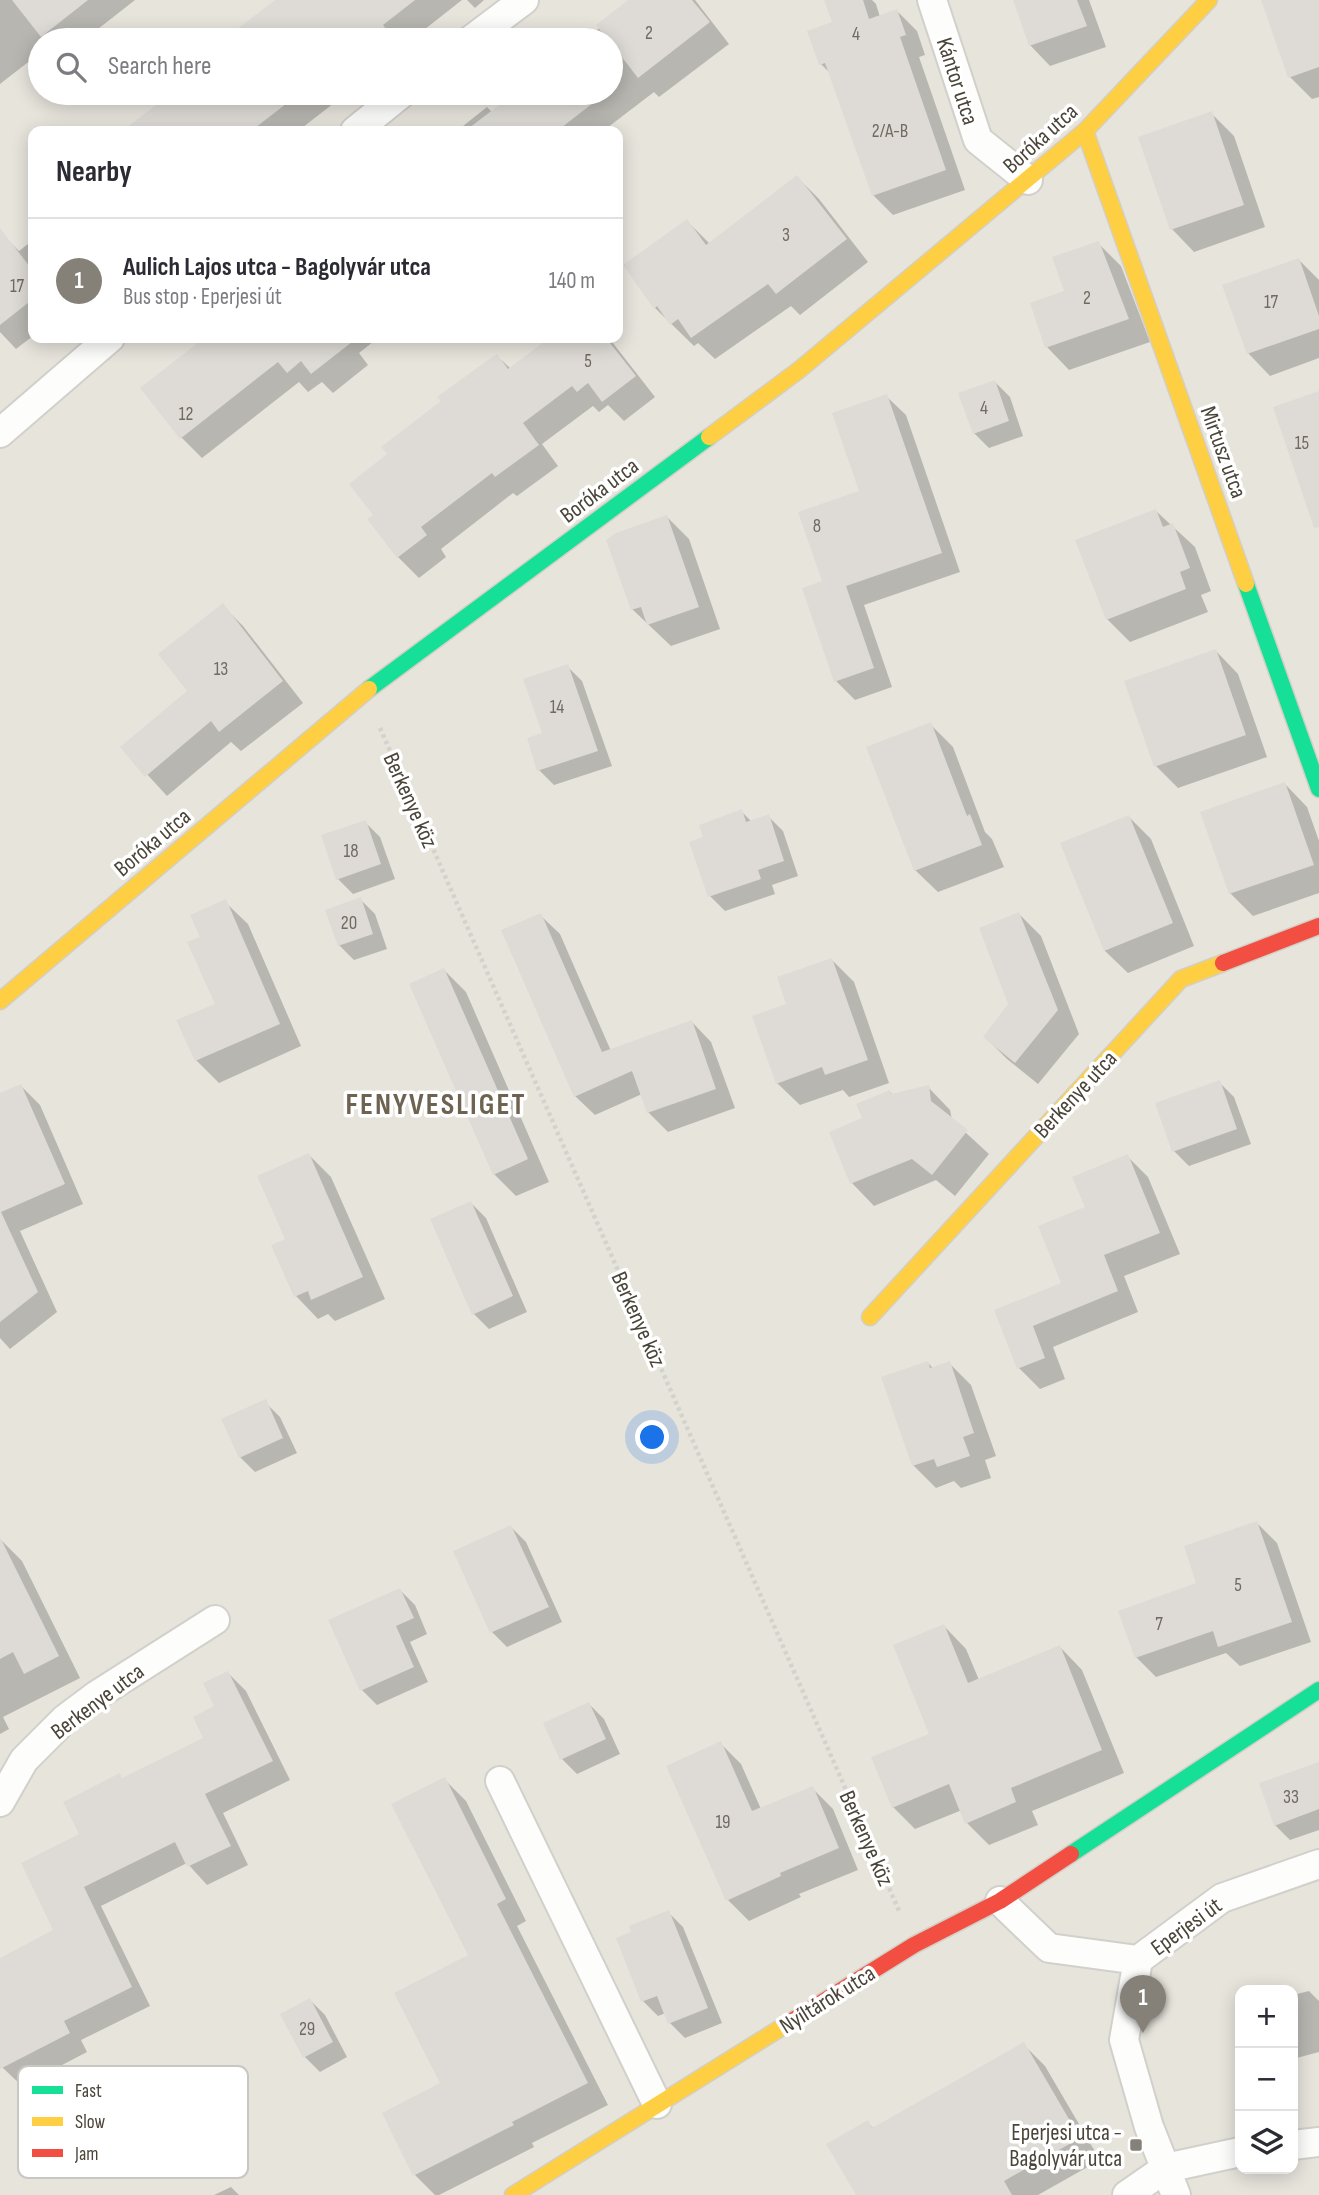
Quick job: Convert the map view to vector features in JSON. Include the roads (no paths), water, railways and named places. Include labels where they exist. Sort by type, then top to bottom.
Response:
[{"type":"street","points":[[487,28],[524,0]]},
{"type":"street","name":"Kántor utca","points":[[932,0],[978,140],[1028,180]]},
{"type":"street","name":"Boróka utca","points":[[0,1000],[364,692],[799,370],[1085,131],[1209,0]]},
{"type":"street","points":[[361,126],[387,105]]},
{"type":"street","name":"Mirtusz utca","points":[[1085,131],[1319,789]]},
{"type":"street","points":[[0,433],[104,343]]},
{"type":"street","name":"Berkenye utca","points":[[870,1317],[1181,979],[1319,926]]},
{"type":"street","name":"Berkenye utca","points":[[0,1802],[24,1759],[65,1719],[97,1695],[215,1619]]},
{"type":"street","name":"Nyíltárok utca","points":[[513,2195],[914,1945],[1000,1901],[1319,1690]]},
{"type":"street","points":[[500,1782],[657,2104]]},
{"type":"street","name":"Eperjesi út","points":[[1176,2195],[1149,2127],[1124,2040],[1138,1960],[1222,1898],[1319,1864]]},
{"type":"street","points":[[1000,1901],[1049,1948],[1138,1960]]},
{"type":"street","points":[[1298,2145],[1319,2143]]},
{"type":"street","points":[[1126,2195],[1166,2168],[1235,2152]]},
{"type":"place","name":"Aulich Lajos utca - Bagolyvár utca","points":[[1143,2033]]},
{"type":"place","name":"Eperjesi utca - Bagolyvár utca","points":[[1136,2145]]},
{"type":"district","name":"FENYVESLIGET","points":[[436,1104]]}]
